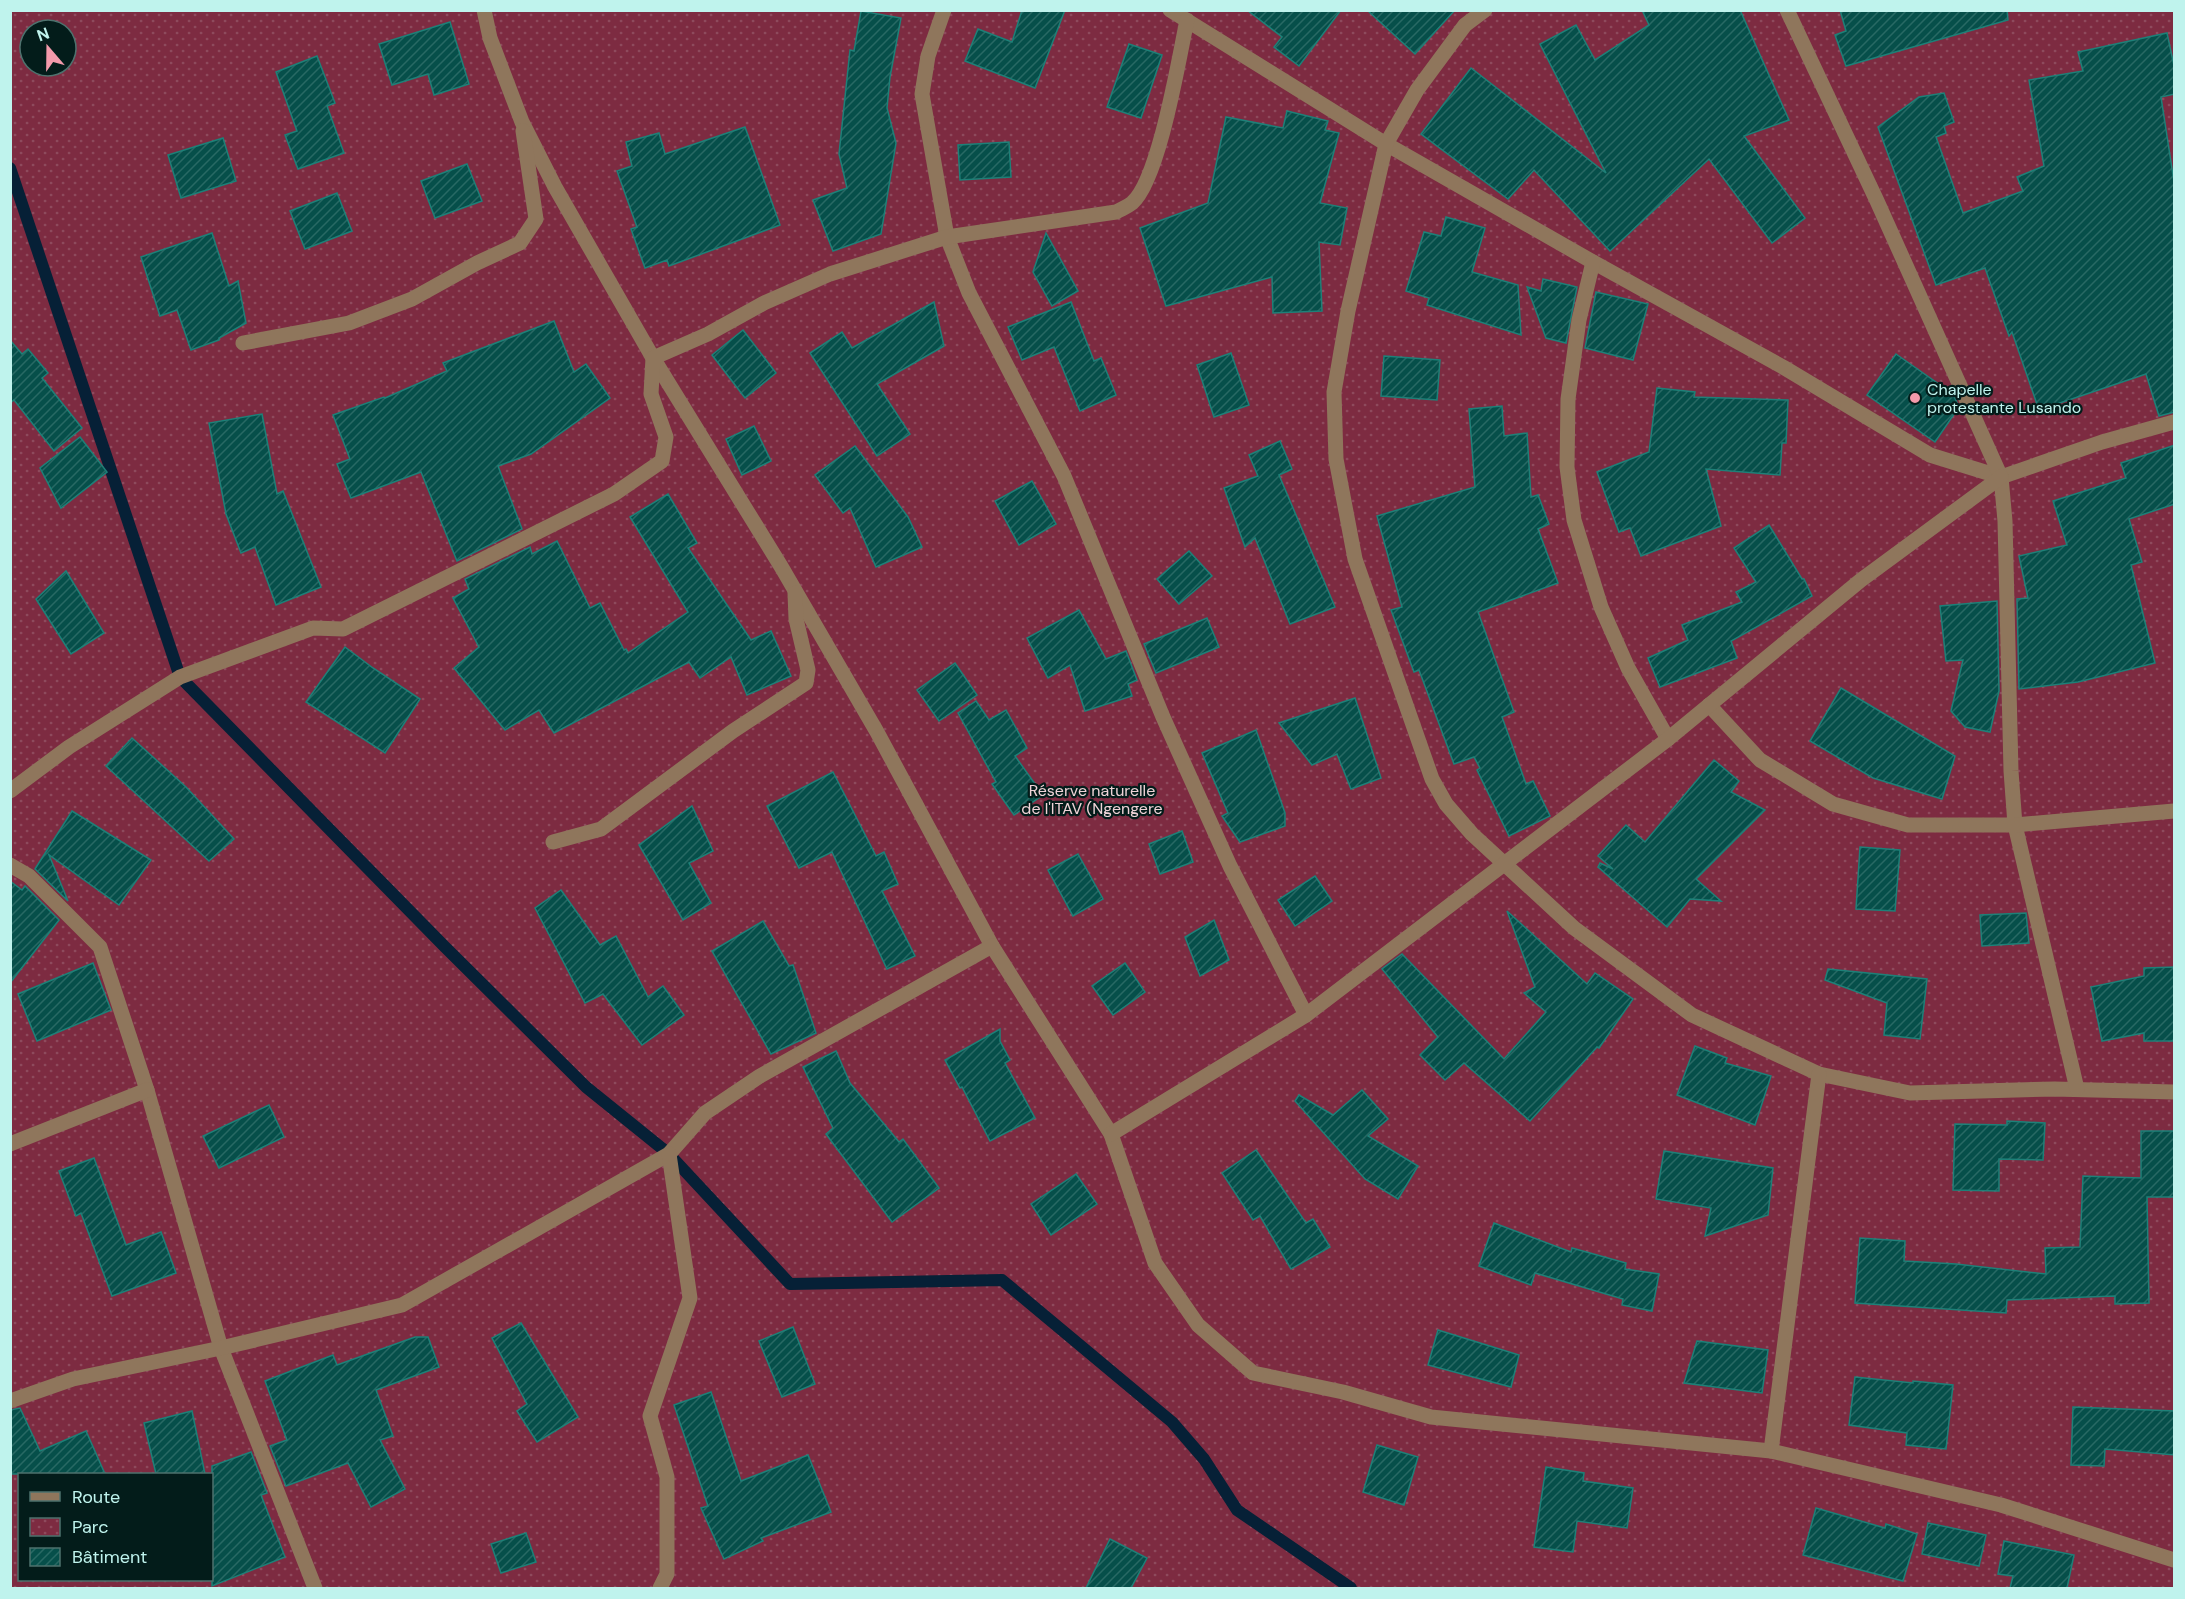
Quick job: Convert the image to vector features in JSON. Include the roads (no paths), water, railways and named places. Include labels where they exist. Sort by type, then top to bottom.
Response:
[{"type":"street","points":[[484,10],[490,38],[522,122],[555,187],[653,358],[795,590],[877,732],[992,946],[1111,1134],[1155,1263],[1198,1325],[1252,1373],[1342,1392],[1431,1417],[1771,1451],[2001,1505],[2175,1560]]},
{"type":"street","points":[[944,10],[928,56],[922,94],[947,237],[969,293],[1064,476],[1163,717],[1230,866],[1306,1015]]},
{"type":"street","points":[[1170,10],[1386,144],[1783,367],[1930,455],[2001,477]]},
{"type":"street","points":[[1485,10],[1466,25],[1417,90],[1386,144],[1348,311],[1334,392],[1336,459],[1355,559],[1432,779],[1446,804],[1472,834],[1574,928],[1692,1015],[1819,1074],[1910,1093],[2078,1089],[2175,1092]]},
{"type":"street","points":[[1787,10],[1877,201],[2001,477],[2005,521],[2011,771],[2016,825],[2078,1089]]},
{"type":"street","points":[[653,358],[708,334],[764,303],[830,274],[947,237],[1116,212],[1133,202],[1148,178],[1168,114],[1187,20]]},
{"type":"street","points":[[243,343],[349,323],[411,299],[477,263],[520,243],[536,219],[522,122]]},
{"type":"street","points":[[1593,262],[1579,320],[1568,399],[1567,466],[1574,520],[1601,607],[1628,668],[1668,739]]},
{"type":"street","points":[[10,791],[69,747],[180,677],[313,628],[343,629],[614,494],[662,461],[666,437],[651,394],[653,358]]},
{"type":"street","points":[[1111,1134],[1306,1015],[1668,739],[1861,580],[2001,477],[2102,442],[2175,422]]},
{"type":"street","points":[[553,842],[601,829],[733,731],[806,683],[808,670],[796,620],[795,590]]},
{"type":"street","points":[[1709,705],[1760,760],[1833,804],[1908,825],[2016,825],[2175,811]]},
{"type":"street","points":[[10,865],[29,876],[100,947],[147,1090],[221,1348],[315,1588]]},
{"type":"street","points":[[10,1401],[73,1379],[221,1348],[402,1305],[669,1154],[705,1113],[760,1076],[992,946]]},
{"type":"street","points":[[1771,1451],[1819,1074]]},
{"type":"street","points":[[10,1144],[147,1090]]},
{"type":"street","points":[[660,1588],[667,1574],[667,1478],[650,1416],[690,1298],[669,1154]]},
{"type":"waterway","points":[[10,168],[180,677],[586,1087],[669,1154],[790,1284],[1002,1280],[1172,1422],[1204,1459],[1237,1510],[1351,1588]]},
{"type":"place","name":"Chapelle protestante Lusando","points":[[1915,398]]},
{"type":"park label","name":"Réserve naturelle de l'ITAV (Ngengere","points":[[1092,799]]}]
